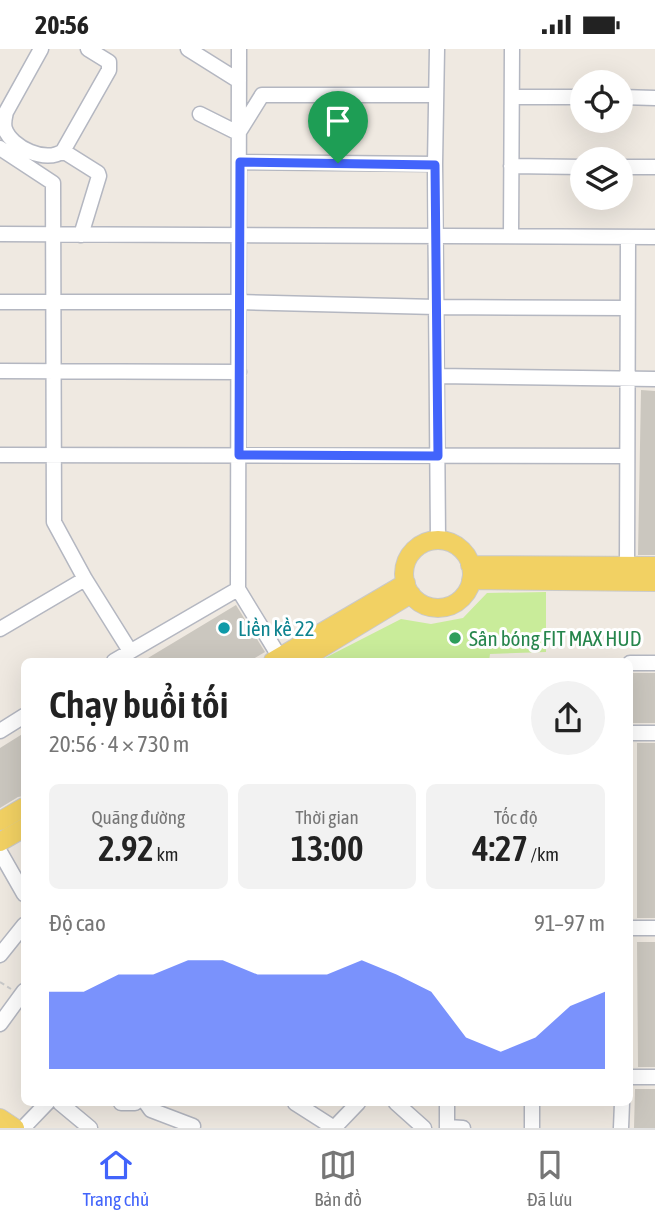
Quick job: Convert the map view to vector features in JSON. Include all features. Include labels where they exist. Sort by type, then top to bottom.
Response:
[{"type":"main road","points":[[438,540],[447,541],[464,552],[471,573],[468,589],[462,597],[445,607],[426,605],[418,601],[408,589],[404,575],[410,555],[427,542],[438,540]]},
{"type":"main road","points":[[471,573],[655,566]]},
{"type":"main road","points":[[471,573],[655,582]]},
{"type":"main road","points":[[282,658],[408,589]]},
{"type":"main road","points":[[304,658],[408,589]]},
{"type":"main road","points":[[0,821],[21,809]]},
{"type":"main road","points":[[0,842],[21,830]]},
{"type":"street","points":[[41,49],[6,112],[4,128],[22,148],[51,157],[63,152],[109,70],[109,62],[88,49]]},
{"type":"street","points":[[188,49],[239,81]]},
{"type":"street","points":[[239,49],[238,589],[277,658]]},
{"type":"street","points":[[437,49],[435,165],[438,540]]},
{"type":"street","points":[[511,236],[512,49]]},
{"type":"street","points":[[238,133],[262,95],[436,95]]},
{"type":"street","points":[[513,97],[570,97]]},
{"type":"street","points":[[633,97],[655,98]]},
{"type":"street","points":[[200,114],[238,133]]},
{"type":"street","points":[[0,148],[53,183],[54,522],[130,652]]},
{"type":"street","points":[[63,152],[99,176],[81,235]]},
{"type":"street","points":[[240,162],[435,165]]},
{"type":"street","points":[[511,166],[570,167]]},
{"type":"street","points":[[633,167],[655,167]]},
{"type":"street","points":[[0,234],[655,237]]},
{"type":"street","points":[[627,566],[628,237]]},
{"type":"street","points":[[0,302],[239,302],[626,308]]},
{"type":"street","points":[[0,371],[239,372]]},
{"type":"street","points":[[437,376],[655,379]]},
{"type":"street","points":[[0,454],[627,456]]},
{"type":"street","points":[[0,629],[85,579]]},
{"type":"street","points":[[119,658],[238,589]]},
{"type":"street","points":[[633,663],[655,663]]},
{"type":"street","points":[[0,730],[21,718]]},
{"type":"street","points":[[633,733],[655,733]]},
{"type":"street","points":[[0,852],[21,889]]},
{"type":"street","points":[[633,928],[655,928]]},
{"type":"street","points":[[0,955],[21,929]]},
{"type":"street","points":[[0,1024],[21,995]]},
{"type":"street","points":[[633,1077],[655,1077]]},
{"type":"street","points":[[11,1125],[42,1106]]},
{"type":"street","points":[[64,1106],[90,1128]]},
{"type":"street","points":[[148,1106],[151,1110],[193,1126]]},
{"type":"street","points":[[300,1106],[334,1128],[355,1106]]},
{"type":"street","points":[[399,1106],[424,1128]]},
{"type":"street","points":[[447,1106],[447,1128],[463,1128]]},
{"type":"street","points":[[532,1106],[532,1128]]},
{"type":"street","points":[[621,1128],[622,1106]]},
{"type":"green space","name":"Sân bóng FIT MAX HUD","points":[[546,592],[546,652],[490,654],[489,658],[325,658],[401,619],[431,624],[463,618],[487,593]]},
{"type":"building","points":[[641,390],[655,391],[655,555],[638,555]]},
{"type":"building","name":"Liền kề 22","points":[[236,605],[265,652],[255,658],[148,658]]},
{"type":"building","points":[[633,673],[655,673],[655,723],[633,723]]},
{"type":"building","points":[[21,735],[21,796],[0,808],[0,748]]},
{"type":"building","points":[[637,743],[655,743],[655,918],[637,918]]},
{"type":"building","points":[[637,942],[655,942],[655,1067],[638,1067]]},
{"type":"building","points":[[635,1089],[655,1089],[655,1128],[634,1128]]},
{"type":"place","name":"Liền kề 22","points":[[224,628]]},
{"type":"place","name":"Sân bóng FIT MAX HUD","points":[[455,638]]},
{"type":"route","points":[[240,162],[338,163],[435,165],[438,456],[239,455],[240,162]]}]
